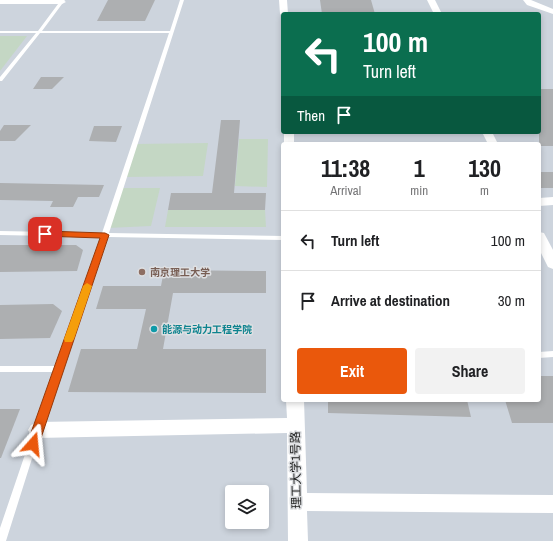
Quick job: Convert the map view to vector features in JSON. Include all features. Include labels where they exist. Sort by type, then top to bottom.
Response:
[{"type":"street","points":[[283,0],[284,12]]},
{"type":"street","points":[[431,0],[437,12]]},
{"type":"street","points":[[527,0],[530,3],[553,12]]},
{"type":"street","points":[[0,2],[62,1]]},
{"type":"street","points":[[541,202],[553,201]]},
{"type":"street","points":[[541,240],[553,264]]},
{"type":"street","name":"理工大学1号路","points":[[295,402],[298,541]]},
{"type":"street","points":[[37,430],[296,424]]},
{"type":"street","points":[[297,502],[553,504]]},
{"type":"lane","points":[[1,541],[37,430],[105,235],[182,0]]},
{"type":"lane","points":[[0,80],[62,1]]},
{"type":"lane","points":[[0,32],[171,32]]},
{"type":"lane","points":[[0,233],[281,238]]},
{"type":"lane","points":[[541,355],[553,354]]},
{"type":"lane","points":[[0,369],[58,369]]},
{"type":"shaded area","name":"南京理工大学","points":[[0,0],[553,0],[553,541],[0,541]]},
{"type":"green space","points":[[0,36],[27,36],[0,71]]},
{"type":"green space","points":[[239,139],[268,139],[267,187],[235,186]]},
{"type":"green space","points":[[208,143],[203,176],[124,177],[135,144]]},
{"type":"green space","points":[[120,188],[160,188],[151,226],[107,228]]},
{"type":"green space","points":[[168,210],[265,210],[266,227],[165,227]]},
{"type":"building","points":[[108,0],[155,0],[145,21],[97,21]]},
{"type":"building","points":[[320,0],[371,0],[374,12],[322,12]]},
{"type":"building","points":[[41,77],[64,77],[52,89],[33,89]]},
{"type":"building","points":[[541,89],[553,89],[553,146],[541,146],[541,142],[539,142],[539,134],[541,134]]},
{"type":"building","points":[[221,120],[240,120],[234,193],[266,193],[265,210],[168,210],[171,193],[212,193]]},
{"type":"building","points":[[4,125],[31,125],[15,141],[0,141],[0,131]]},
{"type":"building","points":[[94,126],[122,126],[116,142],[89,141]]},
{"type":"building","points":[[541,172],[553,172],[553,188],[541,188]]},
{"type":"building","points":[[0,183],[104,185],[99,197],[78,197],[73,207],[50,207],[53,201],[0,200]]},
{"type":"building","points":[[0,245],[76,245],[83,250],[77,271],[0,272]]},
{"type":"building","name":"能源与动力工程学院","points":[[164,270],[266,271],[266,293],[173,293],[163,349],[266,349],[266,393],[68,392],[81,349],[137,349],[146,309],[96,309],[103,286],[161,286]]},
{"type":"building","points":[[53,304],[62,311],[50,338],[0,339],[0,305]]},
{"type":"building","points":[[541,376],[553,376],[553,423],[512,423],[506,402],[541,402]]},
{"type":"building","points":[[328,402],[467,402],[471,417],[328,413]]},
{"type":"building","points":[[0,409],[20,409],[1,458],[0,458]]},
{"type":"slow traffic","points":[[69,339],[87,286]]},
{"type":"place","name":"南京理工大学","points":[[142,272]]},
{"type":"place","name":"能源与动力工程学院","points":[[154,329]]},
{"type":"route","points":[[33,444],[105,235],[45,234]]}]
